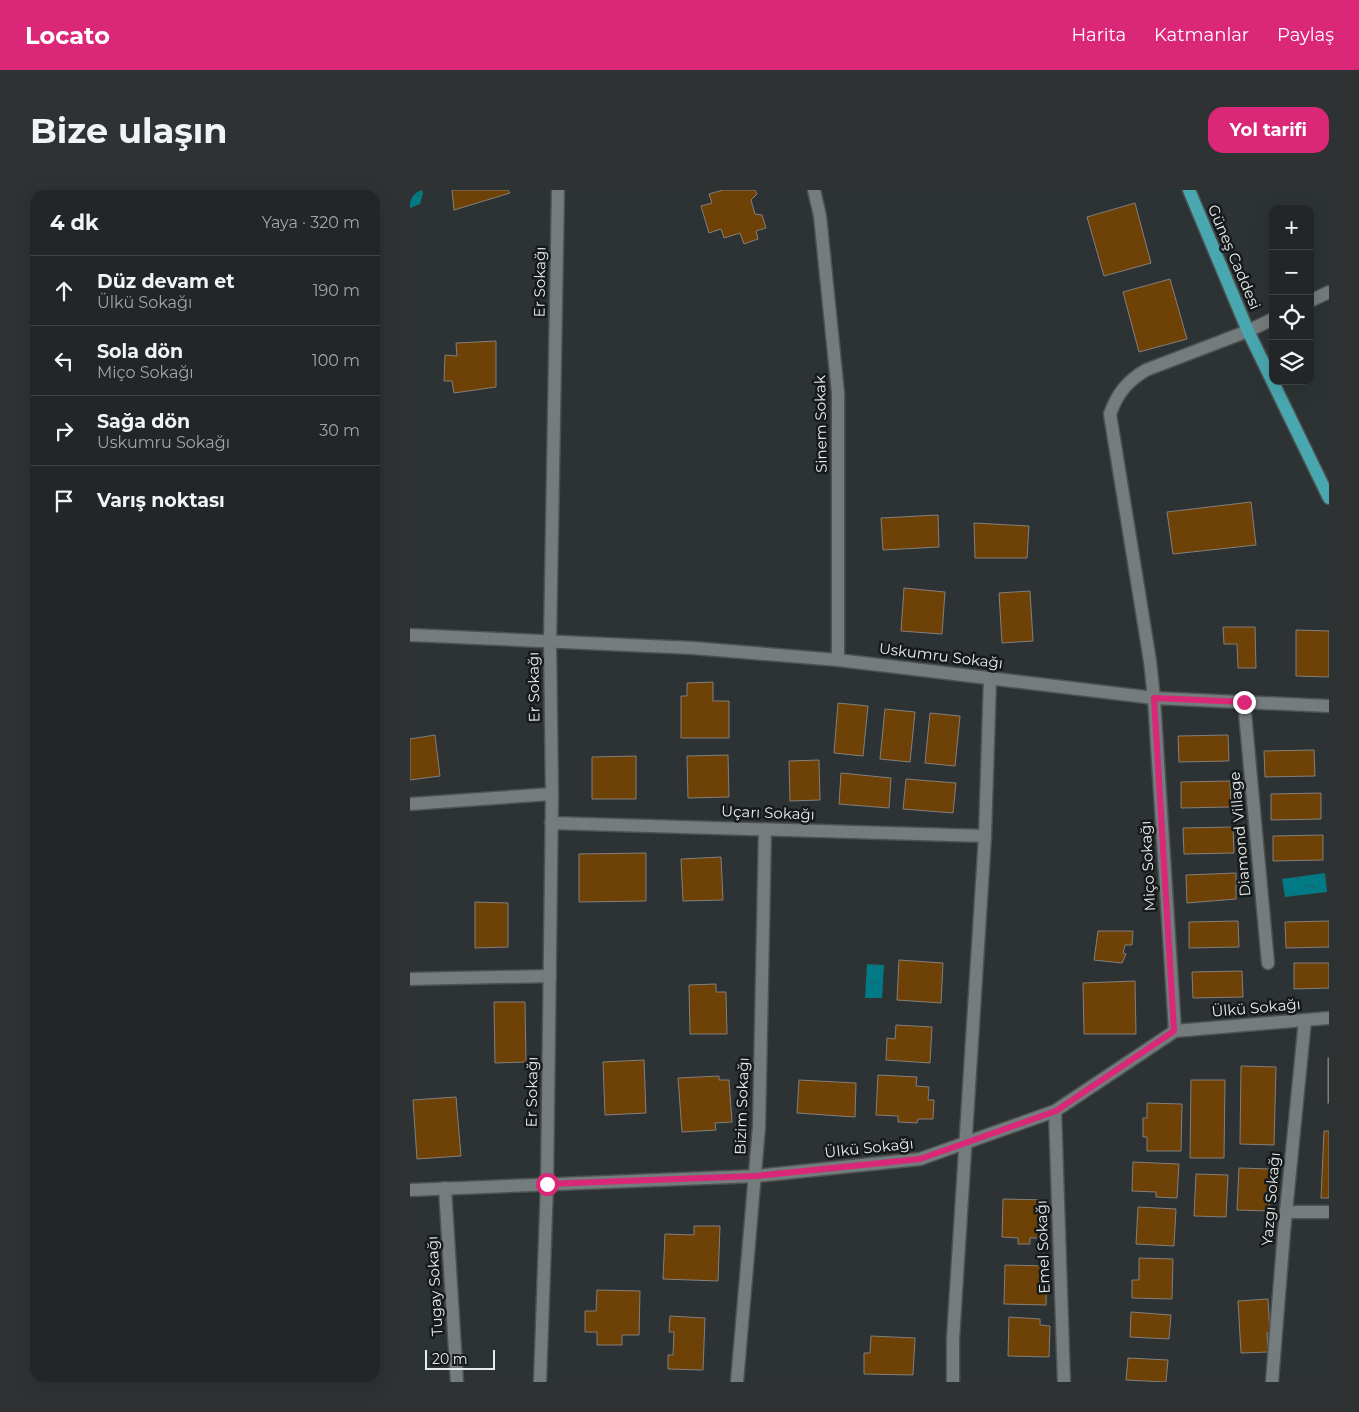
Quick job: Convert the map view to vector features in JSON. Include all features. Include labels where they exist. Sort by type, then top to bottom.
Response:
[{"type":"main road","name":"Güneş Caddesi","points":[[1189,190],[1248,331],[1324,477],[1329,498]]},
{"type":"street","name":"Er Sokağı","points":[[540,1382],[547,1184],[552,794],[550,642],[558,190]]},
{"type":"street","name":"Sinem Sokak","points":[[814,190],[820,216],[838,393],[838,660]]},
{"type":"street","points":[[1314,299],[1329,292]]},
{"type":"street","name":"Miço Sokağı","points":[[1174,1031],[1154,698],[1110,414],[1121,390],[1137,375],[1269,321]]},
{"type":"street","name":"Uskumru Sokağı","points":[[410,635],[693,648],[838,660],[1154,698],[1329,706]]},
{"type":"street","points":[[953,1382],[953,1339],[985,836],[990,678]]},
{"type":"street","name":"Diamond Village","points":[[1244,702],[1268,963]]},
{"type":"street","points":[[410,804],[552,794]]},
{"type":"street","name":"Uçarı Sokağı","points":[[551,823],[985,836]]},
{"type":"street","name":"Bizim Sokağı","points":[[737,1382],[759,1127],[765,830]]},
{"type":"street","points":[[410,979],[550,976]]},
{"type":"street","name":"Ülkü Sokağı","points":[[410,1190],[756,1176],[920,1159],[1056,1111],[1174,1031],[1329,1018]]},
{"type":"street","name":"Yazgı Sokağı","points":[[1272,1382],[1305,1020]]},
{"type":"street","name":"Emel Sokağı","points":[[1056,1111],[1064,1382]]},
{"type":"street","name":"Tugay Sokağı","points":[[445,1188],[457,1382]]},
{"type":"street","points":[[1286,1212],[1329,1212]]},
{"type":"water","points":[[410,190],[422,190],[423,193],[420,204],[410,208]]},
{"type":"water","points":[[1325,873],[1327,892],[1285,897],[1282,879]]},
{"type":"water","points":[[867,964],[884,965],[882,998],[865,998]]},
{"type":"building","points":[[452,190],[508,190],[510,193],[454,210]]},
{"type":"building","points":[[723,190],[755,190],[757,194],[751,200],[755,214],[762,215],[766,228],[756,231],[758,239],[744,244],[740,233],[724,238],[721,229],[709,233],[701,206],[712,203],[709,194]]},
{"type":"building","points":[[1135,203],[1151,263],[1104,276],[1087,217]]},
{"type":"building","points":[[1170,279],[1187,339],[1139,352],[1123,292]]},
{"type":"building","points":[[496,341],[496,387],[454,393],[452,381],[444,381],[445,355],[457,356],[456,343]]},
{"type":"building","points":[[1251,502],[1256,545],[1173,554],[1167,512]]},
{"type":"building","points":[[938,515],[939,547],[883,550],[881,518]]},
{"type":"building","points":[[974,523],[1029,526],[1027,558],[975,558]]},
{"type":"building","points":[[904,588],[945,592],[942,634],[901,631]]},
{"type":"building","points":[[1030,591],[1033,641],[1002,643],[999,593]]},
{"type":"building","points":[[1223,627],[1255,627],[1256,668],[1238,668],[1237,644],[1224,644]]},
{"type":"building","points":[[1296,630],[1329,631],[1329,677],[1296,676]]},
{"type":"building","points":[[713,682],[713,701],[729,701],[729,738],[681,738],[681,696],[687,696],[687,683]]},
{"type":"building","points":[[838,703],[868,706],[863,756],[834,753]]},
{"type":"building","points":[[885,709],[915,712],[910,762],[880,759]]},
{"type":"building","points":[[930,713],[960,716],[955,766],[925,763]]},
{"type":"building","points":[[435,735],[440,776],[410,780],[410,739]]},
{"type":"building","points":[[1228,735],[1229,761],[1179,762],[1178,736]]},
{"type":"building","points":[[1314,750],[1315,776],[1265,777],[1264,751]]},
{"type":"building","points":[[728,755],[729,797],[688,798],[687,756]]},
{"type":"building","points":[[636,756],[636,799],[592,799],[592,757]]},
{"type":"building","points":[[819,760],[820,800],[790,801],[789,761]]},
{"type":"building","points":[[841,773],[891,778],[889,808],[839,804]]},
{"type":"building","points":[[906,779],[956,783],[953,813],[903,809]]},
{"type":"building","points":[[1230,781],[1231,807],[1181,808],[1181,782]]},
{"type":"building","points":[[1321,793],[1321,819],[1271,820],[1271,794]]},
{"type":"building","points":[[1233,827],[1234,853],[1184,854],[1183,828]]},
{"type":"building","points":[[1323,835],[1323,860],[1273,861],[1273,836]]},
{"type":"building","points":[[646,853],[646,901],[579,902],[579,854]]},
{"type":"building","points":[[721,857],[723,900],[683,901],[681,859]]},
{"type":"building","points":[[1236,873],[1236,899],[1187,903],[1186,875]]},
{"type":"building","points":[[475,902],[508,903],[508,947],[475,948]]},
{"type":"building","points":[[1238,921],[1239,947],[1189,948],[1189,922]]},
{"type":"building","points":[[1329,921],[1329,947],[1286,948],[1285,922]]},
{"type":"building","points":[[1098,931],[1133,931],[1132,945],[1125,945],[1123,953],[1126,954],[1122,963],[1094,960]]},
{"type":"building","points":[[899,960],[943,963],[941,1003],[897,1000]]},
{"type":"building","points":[[1294,963],[1329,963],[1329,988],[1294,989]]},
{"type":"building","points":[[1242,971],[1243,997],[1193,998],[1192,972]]},
{"type":"building","points":[[1135,981],[1136,1034],[1084,1034],[1083,983]]},
{"type":"building","points":[[716,984],[716,992],[726,992],[727,1034],[690,1034],[689,985]]},
{"type":"building","points":[[494,1002],[525,1002],[526,1062],[495,1063]]},
{"type":"building","points":[[896,1025],[932,1027],[930,1063],[886,1060],[887,1038],[895,1039]]},
{"type":"building","points":[[1329,1058],[1329,1103],[1328,1103]]},
{"type":"building","points":[[644,1060],[646,1113],[605,1115],[603,1062]]},
{"type":"building","points":[[1241,1066],[1276,1067],[1274,1145],[1240,1144]]},
{"type":"building","points":[[878,1075],[917,1077],[916,1086],[929,1087],[928,1100],[934,1100],[933,1119],[918,1119],[917,1123],[898,1122],[898,1116],[876,1115]]},
{"type":"building","points":[[719,1076],[719,1080],[729,1080],[732,1122],[715,1123],[716,1130],[682,1132],[678,1078]]},
{"type":"building","points":[[799,1080],[856,1083],[855,1117],[797,1113]]},
{"type":"building","points":[[1191,1080],[1225,1080],[1224,1158],[1190,1158]]},
{"type":"building","points":[[456,1097],[461,1156],[417,1159],[413,1100]]},
{"type":"building","points":[[1147,1103],[1182,1104],[1181,1151],[1147,1151],[1147,1137],[1143,1137],[1143,1118],[1147,1118]]},
{"type":"building","points":[[1324,1131],[1329,1131],[1329,1198],[1321,1198]]},
{"type":"building","points":[[1133,1162],[1179,1164],[1177,1198],[1156,1197],[1156,1192],[1132,1191]]},
{"type":"building","points":[[1239,1168],[1271,1169],[1269,1211],[1237,1210]]},
{"type":"building","points":[[1196,1174],[1228,1175],[1226,1217],[1194,1216]]},
{"type":"building","points":[[1003,1199],[1048,1200],[1047,1238],[1030,1238],[1030,1244],[1018,1244],[1018,1238],[1002,1237]]},
{"type":"building","points":[[1138,1207],[1176,1209],[1174,1246],[1136,1244]]},
{"type":"building","points":[[694,1226],[720,1226],[718,1281],[663,1279],[665,1234],[694,1235]]},
{"type":"building","points":[[1139,1258],[1173,1259],[1172,1299],[1132,1298],[1132,1280],[1139,1280]]},
{"type":"building","points":[[1005,1265],[1047,1266],[1046,1305],[1004,1304]]},
{"type":"building","points":[[597,1290],[640,1291],[639,1335],[622,1335],[622,1345],[597,1345],[597,1332],[585,1332],[585,1311],[596,1311]]},
{"type":"building","points":[[1268,1299],[1270,1333],[1267,1333],[1268,1352],[1241,1353],[1238,1301]]},
{"type":"building","points":[[1131,1312],[1171,1315],[1169,1339],[1130,1337]]},
{"type":"building","points":[[670,1316],[705,1318],[703,1370],[668,1369],[668,1355],[673,1355],[674,1332],[669,1332]]},
{"type":"building","points":[[1009,1317],[1040,1319],[1040,1325],[1050,1326],[1049,1357],[1008,1356]]},
{"type":"building","points":[[871,1336],[915,1338],[913,1375],[864,1374],[864,1353],[870,1353]]},
{"type":"building","points":[[1128,1358],[1168,1360],[1166,1382],[1126,1380]]},
{"type":"route","points":[[547,1184],[756,1176],[920,1159],[1056,1111],[1174,1031],[1154,698],[1244,702]]}]
